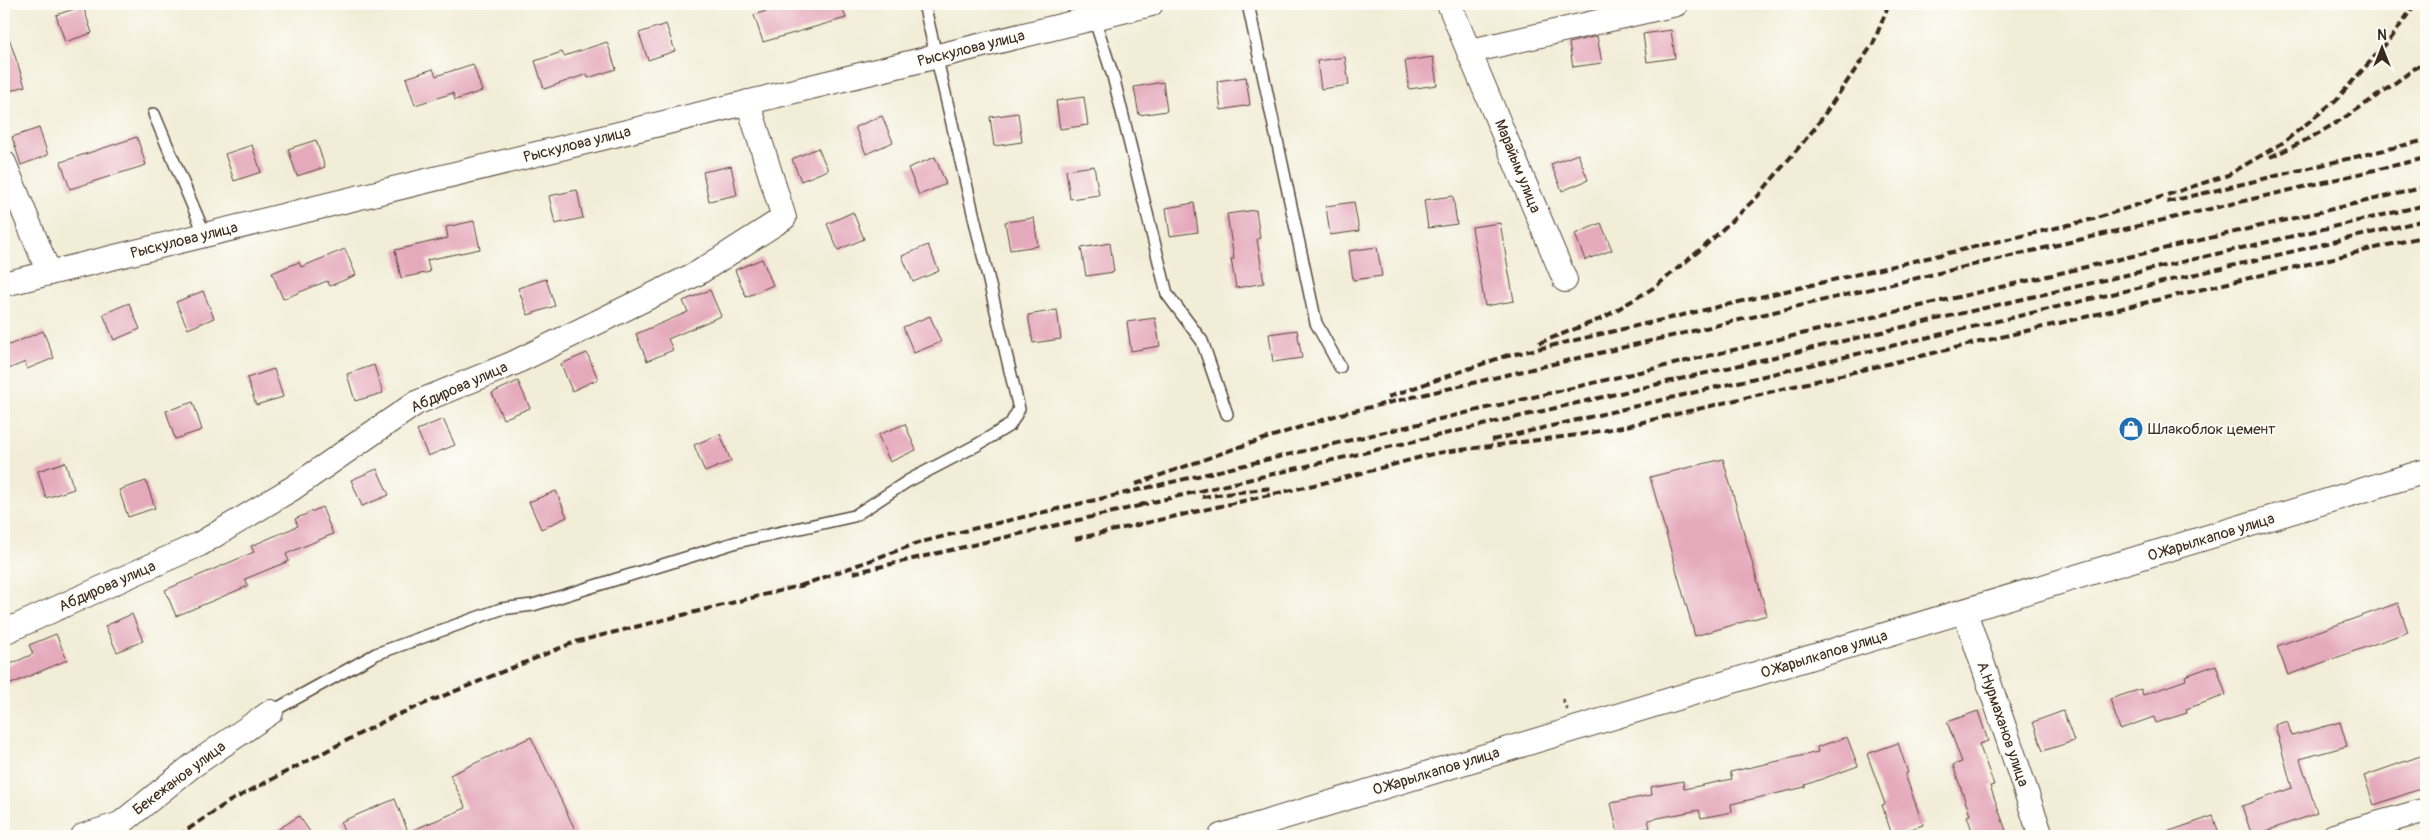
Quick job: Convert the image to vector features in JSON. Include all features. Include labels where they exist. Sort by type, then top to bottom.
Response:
[{"type":"street","name":"Рыскулова улица","points":[[4,284],[1151,4]]},
{"type":"street","name":"Марайым улица","points":[[1449,4],[1471,51],[1565,280]]},
{"type":"street","points":[[1471,51],[1676,4]]},
{"type":"street","name":"Абдирова улица","points":[[4,632],[200,544],[293,488],[416,404],[514,363],[698,273],[784,218],[748,102]]},
{"type":"street","points":[[4,163],[49,273]]},
{"type":"street","name":"О.Жарылкапов улица","points":[[1221,836],[2426,471]]},
{"type":"street","name":"А.Нурмаханов улица","points":[[1964,612],[2041,836]]},
{"type":"street","name":"Бекежанов улица","points":[[83,836],[120,824],[192,766],[271,712]]},
{"type":"street","points":[[2334,836],[2426,810]]},
{"type":"lane","points":[[271,712],[376,654],[501,609],[533,605],[737,542],[854,516],[908,481],[977,445],[1010,425],[1019,409],[924,4]]},
{"type":"lane","points":[[1248,4],[1316,323],[1340,367]]},
{"type":"lane","points":[[1094,18],[1113,76],[1168,294],[1202,341],[1228,414]]},
{"type":"lane","points":[[154,114],[205,235]]},
{"type":"building","points":[[787,4],[841,4],[846,18],[763,42],[754,15]]},
{"type":"building","points":[[83,6],[92,33],[65,42],[56,15]]},
{"type":"building","points":[[666,24],[675,51],[648,60],[639,33]]},
{"type":"building","points":[[1671,30],[1675,58],[1647,62],[1643,34]]},
{"type":"building","points":[[4,32],[7,32],[25,86],[4,93]]},
{"type":"building","points":[[1597,36],[1602,63],[1573,67],[1569,43]]},
{"type":"building","points":[[607,42],[616,69],[588,78],[587,74],[544,89],[535,61],[562,52],[564,56]]},
{"type":"building","points":[[1345,57],[1349,85],[1321,89],[1317,61]]},
{"type":"building","points":[[1433,57],[1437,85],[1409,89],[1405,61]]},
{"type":"building","points":[[473,64],[482,91],[455,100],[453,93],[415,105],[406,78],[433,69],[436,76]]},
{"type":"building","points":[[1246,77],[1250,105],[1221,110],[1217,81]]},
{"type":"building","points":[[1163,82],[1167,111],[1139,115],[1134,87]]},
{"type":"building","points":[[1084,97],[1088,125],[1060,129],[1056,101]]},
{"type":"building","points":[[1018,113],[1022,142],[994,146],[990,117]]},
{"type":"building","points":[[882,116],[893,142],[866,154],[855,127]]},
{"type":"building","points":[[39,128],[48,155],[21,165],[12,137]]},
{"type":"building","points":[[137,137],[146,165],[70,189],[61,162]]},
{"type":"building","points":[[316,140],[325,167],[297,176],[288,149]]},
{"type":"building","points":[[252,145],[261,172],[234,181],[225,154]]},
{"type":"building","points":[[818,148],[828,170],[801,181],[792,159]]},
{"type":"building","points":[[1578,154],[1588,180],[1562,191],[1551,164]]},
{"type":"building","points":[[935,157],[946,184],[919,195],[908,168]]},
{"type":"building","points":[[731,166],[737,195],[709,201],[703,172]]},
{"type":"building","points":[[1094,166],[1099,195],[1070,199],[1066,170]]},
{"type":"building","points":[[577,190],[583,218],[555,224],[549,196]]},
{"type":"building","points":[[1453,196],[1457,224],[1428,228],[1424,200]]},
{"type":"building","points":[[1354,202],[1359,231],[1330,235],[1326,206]]},
{"type":"building","points":[[1194,203],[1198,232],[1170,236],[1166,208]]},
{"type":"building","points":[[1256,210],[1260,238],[1257,239],[1264,283],[1236,288],[1231,259],[1234,259],[1227,214]]},
{"type":"building","points":[[853,212],[864,239],[838,250],[827,224]]},
{"type":"building","points":[[1034,218],[1038,246],[1010,250],[1005,222]]},
{"type":"building","points":[[474,221],[480,249],[427,260],[430,272],[401,278],[395,250],[448,238],[446,227]]},
{"type":"building","points":[[1500,223],[1514,301],[1485,306],[1472,227]]},
{"type":"building","points":[[1601,223],[1612,250],[1585,260],[1575,234]]},
{"type":"building","points":[[1110,243],[1114,272],[1086,276],[1081,248]]},
{"type":"building","points":[[928,245],[939,271],[913,282],[902,256]]},
{"type":"building","points":[[1377,247],[1382,276],[1353,280],[1349,251]]},
{"type":"building","points":[[345,249],[356,275],[330,286],[327,281],[283,299],[272,273],[299,262],[301,267]]},
{"type":"building","points":[[762,259],[773,285],[746,297],[735,270]]},
{"type":"building","points":[[546,279],[555,306],[528,315],[518,288]]},
{"type":"building","points":[[710,290],[721,316],[668,339],[673,350],[647,361],[636,334],[688,312],[683,301]]},
{"type":"building","points":[[203,291],[214,318],[188,329],[176,302]]},
{"type":"building","points":[[129,303],[140,329],[114,340],[103,314]]},
{"type":"building","points":[[1057,310],[1061,339],[1033,343],[1028,315]]},
{"type":"building","points":[[930,316],[941,342],[914,353],[903,327]]},
{"type":"building","points":[[1155,318],[1160,346],[1131,351],[1127,322]]},
{"type":"building","points":[[1297,330],[1302,358],[1273,362],[1269,334]]},
{"type":"building","points":[[43,331],[54,358],[27,369],[25,362],[4,371],[4,347]]},
{"type":"building","points":[[587,353],[598,379],[572,391],[561,364]]},
{"type":"building","points":[[374,365],[383,393],[355,401],[347,374]]},
{"type":"building","points":[[274,369],[283,397],[256,405],[247,378]]},
{"type":"building","points":[[518,381],[530,408],[503,419],[492,393]]},
{"type":"building","points":[[193,402],[202,430],[175,439],[166,411]]},
{"type":"building","points":[[443,419],[455,445],[428,456],[417,430]]},
{"type":"building","points":[[905,424],[916,450],[890,462],[878,435]]},
{"type":"building","points":[[720,434],[731,461],[705,472],[694,445]]},
{"type":"building","points":[[1723,459],[1767,615],[1695,636],[1650,477]]},
{"type":"building","points":[[65,462],[74,489],[46,498],[38,471]]},
{"type":"building","points":[[377,469],[389,495],[362,506],[351,480]]},
{"type":"building","points":[[146,481],[155,508],[128,517],[119,490]]},
{"type":"building","points":[[556,491],[567,517],[541,529],[529,502]]},
{"type":"building","points":[[322,507],[333,534],[286,554],[289,561],[245,579],[248,586],[176,616],[165,590],[254,552],[251,546],[298,526],[295,519]]},
{"type":"building","points":[[2398,603],[2408,632],[2288,675],[2277,646]]},
{"type":"building","points":[[132,614],[143,641],[117,652],[105,626]]},
{"type":"building","points":[[56,634],[67,660],[4,687],[4,667],[33,654],[29,645]]},
{"type":"building","points":[[2216,665],[2226,695],[2186,709],[2187,713],[2156,723],[2154,717],[2120,729],[2110,699],[2141,689],[2143,695],[2186,680],[2185,676]]},
{"type":"building","points":[[1978,711],[1988,741],[1979,744],[1994,785],[1990,786],[2008,836],[1974,836],[1967,816],[1970,815],[1953,765],[1962,762],[1947,722]]},
{"type":"building","points":[[2063,711],[2074,741],[2043,751],[2033,722]]},
{"type":"building","points":[[2287,721],[2292,736],[2340,722],[2347,746],[2300,759],[2317,813],[2252,836],[2242,806],[2292,788],[2275,725]]},
{"type":"building","points":[[531,737],[578,836],[346,836],[340,822],[395,799],[408,832],[466,808],[450,775]]},
{"type":"building","points":[[1847,737],[1858,766],[1805,785],[1805,787],[1731,804],[1732,812],[1701,818],[1699,810],[1648,820],[1650,828],[1618,834],[1611,803],[1652,795],[1651,787],[1683,781],[1684,789],[1732,779],[1730,772],[1818,752],[1817,747]]},
{"type":"building","points":[[1898,743],[1908,773],[1905,774],[1923,825],[1892,835],[1882,805],[1885,804],[1867,754]]},
{"type":"building","points":[[2426,754],[2426,787],[2374,805],[2364,776]]},
{"type":"building","points":[[299,816],[313,836],[268,836]]},
{"type":"building","points":[[2213,816],[2220,836],[2162,836],[2161,834]]},
{"type":"railway","points":[[1539,343],[1603,318],[1655,287],[1706,245],[1758,196],[1815,128],[1873,44],[1889,4]]},
{"type":"railway","points":[[1503,357],[2094,219],[2228,175],[2284,142],[2336,100],[2392,37],[2415,4]]},
{"type":"railway","points":[[2270,157],[2331,126],[2370,101],[2426,60]]},
{"type":"railway","points":[[2167,202],[2426,140]]},
{"type":"railway","points":[[1136,484],[1239,447],[1341,414],[2426,158]]},
{"type":"railway","points":[[800,586],[918,543],[968,530],[2426,187]]},
{"type":"railway","points":[[1140,505],[2426,205]]},
{"type":"railway","points":[[1492,440],[2426,220]]},
{"type":"railway","points":[[1075,539],[1336,480],[1436,453],[1578,435],[1622,427],[2426,236]]},
{"type":"railway","points":[[1388,397],[1508,355]]},
{"type":"railway","points":[[1202,497],[1271,488]]},
{"type":"railway","points":[[853,573],[1147,504]]},
{"type":"railway","points":[[178,836],[230,801],[392,717],[575,642],[807,584]]},
{"type":"place","name":"Шлакоблок цемент","points":[[2131,429]]}]
